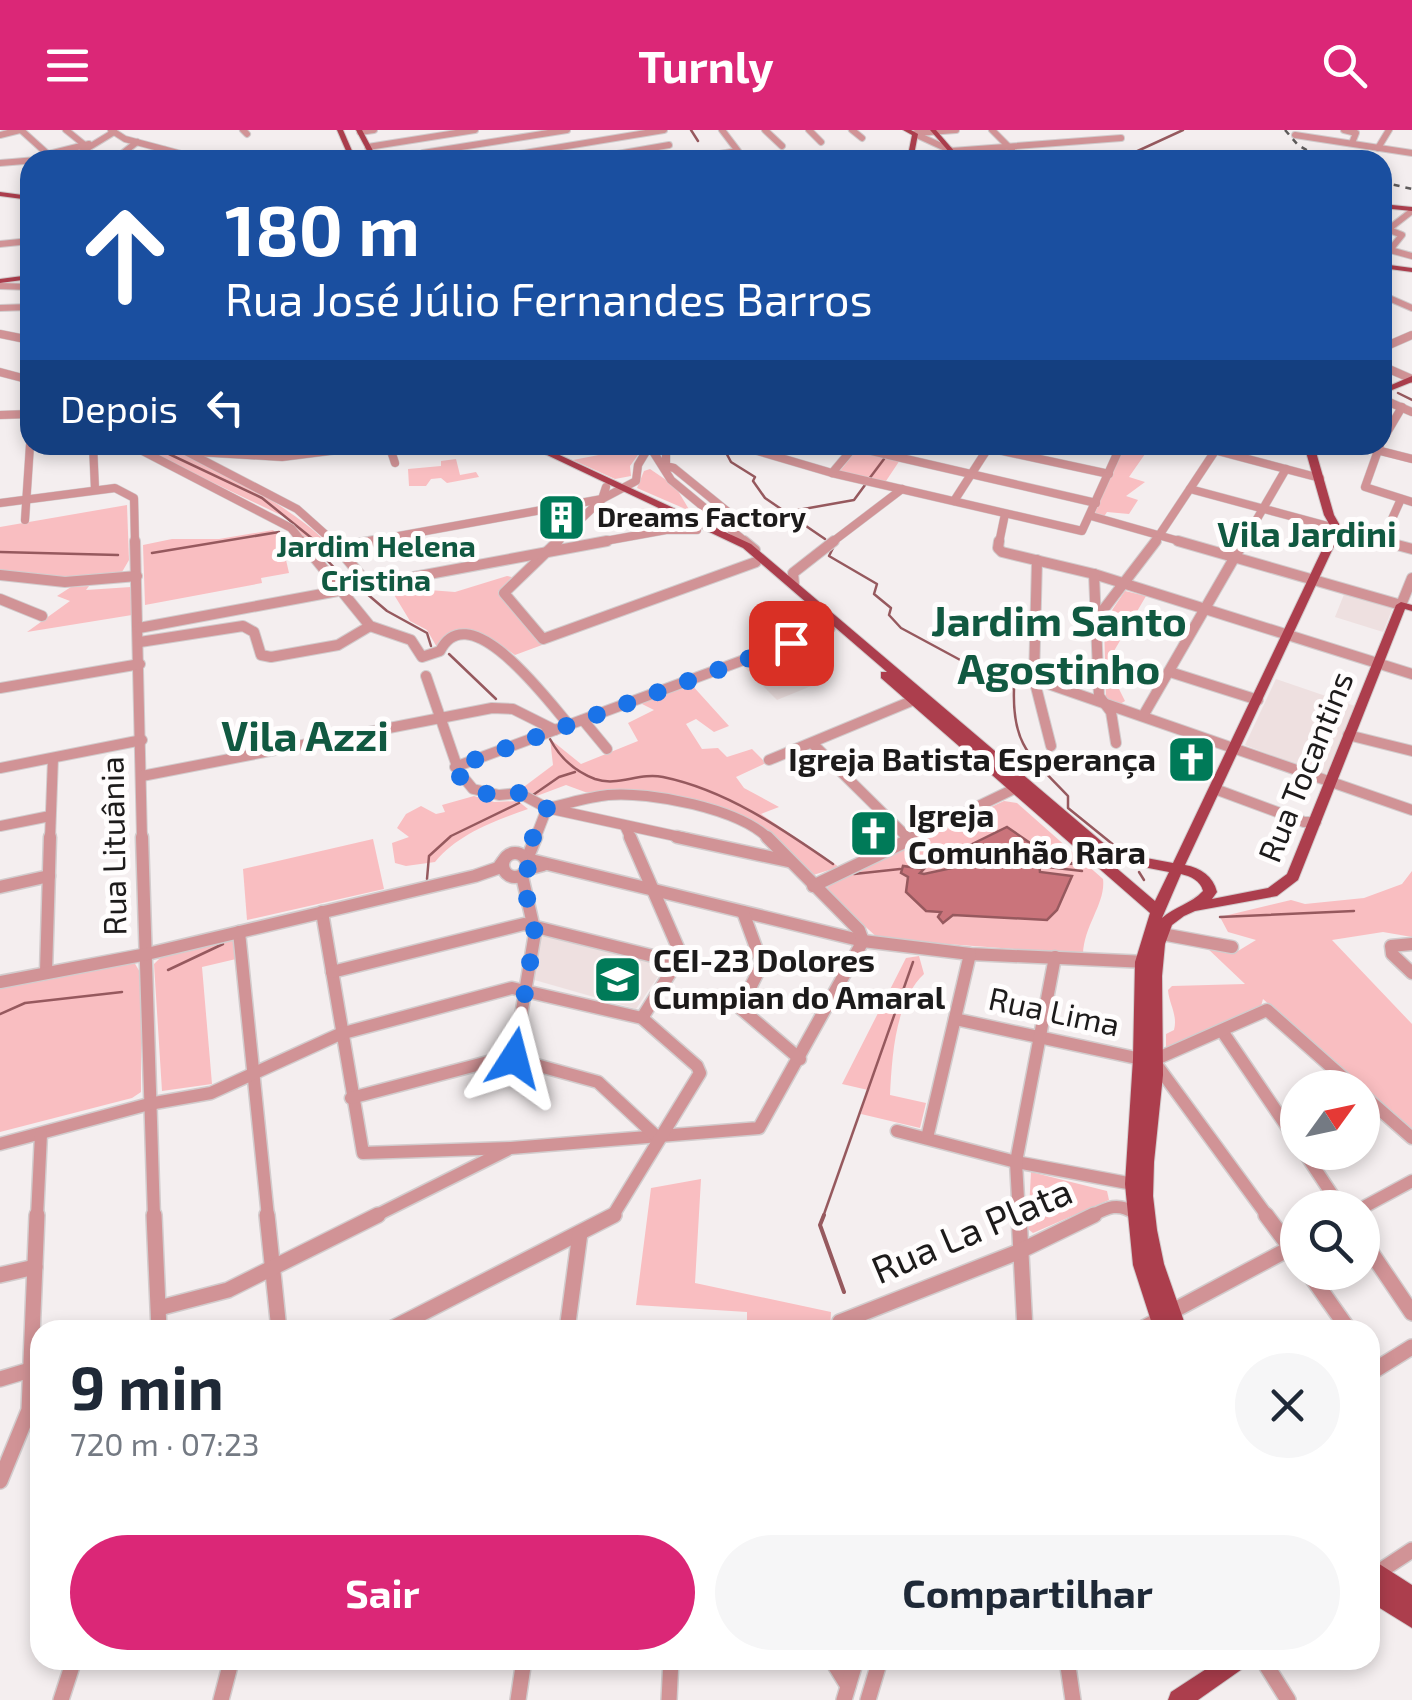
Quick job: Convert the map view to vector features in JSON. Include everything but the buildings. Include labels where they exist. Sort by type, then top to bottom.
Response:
[{"type":"main road","points":[[340,130],[348,148],[364,146]]},
{"type":"main road","points":[[906,130],[915,134],[912,150]]},
{"type":"main road","points":[[360,131],[367,150]]},
{"type":"main road","points":[[934,131],[951,150]]},
{"type":"main road","points":[[543,455],[691,524],[756,562],[1016,788],[1162,923]]},
{"type":"main road","points":[[548,455],[557,460]]},
{"type":"main road","points":[[1164,1320],[1145,1197],[1151,1061],[1149,962],[1177,869],[1337,528],[1328,516],[1312,455]]},
{"type":"main road","points":[[691,524],[747,546],[776,568],[1115,858],[1194,872],[1209,888],[1206,899],[1162,923],[1149,962]]},
{"type":"main road","name":"Rua Tocantins","points":[[1191,908],[1287,886],[1297,871],[1378,664],[1407,606]]},
{"type":"main road","points":[[1151,1061],[1133,1184],[1134,1214],[1142,1265],[1164,1320]]},
{"type":"main road","points":[[1380,1581],[1412,1597]]},
{"type":"main road","points":[[1380,1585],[1412,1618]]},
{"type":"main road","points":[[1179,1700],[1223,1670]]},
{"type":"street","points":[[0,135],[20,130],[45,150]]},
{"type":"street","points":[[66,130],[88,146]]},
{"type":"street","points":[[360,131],[374,130]]},
{"type":"street","points":[[418,130],[437,150]]},
{"type":"street","points":[[364,146],[475,130],[484,150]]},
{"type":"street","points":[[444,150],[566,130],[590,150]]},
{"type":"street","points":[[544,150],[661,130],[673,150]]},
{"type":"street","points":[[722,130],[737,150]]},
{"type":"street","points":[[766,130],[782,146]]},
{"type":"street","points":[[809,130],[821,142]]},
{"type":"street","points":[[852,130],[862,138]]},
{"type":"street","points":[[915,134],[956,130]]},
{"type":"street","points":[[992,130],[1010,150]]},
{"type":"street","points":[[1048,130],[1070,150]]},
{"type":"street","points":[[1110,130],[1121,138]]},
{"type":"street","points":[[1344,130],[1356,133],[1350,150]]},
{"type":"street","points":[[1378,148],[1390,130]]},
{"type":"street","points":[[82,150],[112,131],[166,150]]},
{"type":"street","points":[[915,134],[950,150]]},
{"type":"street","points":[[1295,134],[1392,150]]},
{"type":"street","points":[[966,150],[1121,138]]},
{"type":"street","points":[[127,150],[137,142]]},
{"type":"street","points":[[648,150],[669,146]]},
{"type":"street","points":[[1392,231],[1402,238],[1392,248]]},
{"type":"street","points":[[1401,303],[1412,298]]},
{"type":"street","points":[[1392,300],[1412,308]]},
{"type":"street","points":[[1392,402],[1412,412]]},
{"type":"street","points":[[1392,424],[1402,407]]},
{"type":"street","points":[[24,520],[29,455]]},
{"type":"street","points":[[0,504],[95,489],[93,455]]},
{"type":"street","points":[[150,455],[284,523],[370,626],[411,640],[424,658],[440,652],[454,636],[478,636],[510,660],[570,725]]},
{"type":"street","points":[[195,455],[297,509],[338,546],[368,584]]},
{"type":"street","points":[[215,464],[214,460],[222,455],[302,455]]},
{"type":"street","points":[[393,455],[395,463]]},
{"type":"street","points":[[639,473],[638,464],[646,455]]},
{"type":"street","points":[[655,455],[668,477]]},
{"type":"street","points":[[666,455],[666,466],[738,520]]},
{"type":"street","points":[[770,455],[1082,531],[1117,455]]},
{"type":"street","points":[[832,472],[843,455]]},
{"type":"street","points":[[889,455],[1096,503]]},
{"type":"street","points":[[954,501],[984,455]]},
{"type":"street","points":[[1028,455],[1109,474]]},
{"type":"street","points":[[1097,618],[1160,535],[1212,455]]},
{"type":"street","points":[[1239,455],[1320,478]]},
{"type":"street","points":[[1377,455],[1365,488],[1412,502]]},
{"type":"street","points":[[308,553],[602,499],[623,490],[648,465],[668,477],[776,568],[800,566]]},
{"type":"street","points":[[1144,716],[1286,470]]},
{"type":"street","points":[[639,473],[609,484],[602,499],[504,593],[538,637],[543,639],[756,562]]},
{"type":"street","points":[[668,477],[684,476]]},
{"type":"street","name":"Rua Lituânia","points":[[95,489],[115,488],[134,498],[149,1104],[159,1320]]},
{"type":"street","points":[[139,628],[691,524],[698,514],[679,488]]},
{"type":"street","points":[[794,584],[794,573],[800,566],[902,489]]},
{"type":"street","points":[[1190,489],[1412,549]]},
{"type":"street","points":[[1382,541],[1401,498]]},
{"type":"street","points":[[567,504],[582,508],[584,516]]},
{"type":"street","points":[[1005,514],[999,550],[1094,574],[1412,674]]},
{"type":"street","points":[[1091,516],[1407,606]]},
{"type":"street","points":[[666,530],[691,524]]},
{"type":"street","points":[[567,530],[567,542],[579,546]]},
{"type":"street","points":[[515,558],[532,567]]},
{"type":"street","points":[[1037,560],[1034,678],[1051,746]]},
{"type":"street","points":[[1094,574],[1098,696],[1110,712],[1116,743]]},
{"type":"street","points":[[0,575],[82,582],[137,579]]},
{"type":"street","name":"Rua Tocantins","points":[[1407,606],[1412,578]]},
{"type":"street","points":[[0,599],[42,616]]},
{"type":"street","points":[[217,614],[218,626]]},
{"type":"street","points":[[140,642],[218,626],[243,626],[254,632],[259,652],[266,657],[346,643],[370,626]]},
{"type":"street","points":[[455,767],[830,628]]},
{"type":"street","points":[[0,688],[140,664]]},
{"type":"street","points":[[1170,672],[1258,700]]},
{"type":"street","points":[[426,676],[455,767],[462,780],[482,794],[500,798],[519,793],[547,808],[788,860]]},
{"type":"street","points":[[1034,678],[1412,810]]},
{"type":"street","points":[[769,760],[914,700]]},
{"type":"street","points":[[142,776],[492,708],[514,709],[555,730]]},
{"type":"street","points":[[583,720],[607,749]]},
{"type":"street","points":[[1348,735],[1412,750]]},
{"type":"street","points":[[0,768],[142,740]]},
{"type":"street","points":[[812,743],[909,839]]},
{"type":"street","points":[[46,972],[53,758]]},
{"type":"street","points":[[813,886],[1016,788]]},
{"type":"street","points":[[1215,790],[1304,822],[1316,822]]},
{"type":"street","points":[[547,808],[608,795],[636,796],[737,816],[762,831],[854,924],[863,940]]},
{"type":"street","points":[[514,1058],[533,927],[517,865],[547,808]]},
{"type":"street","points":[[0,826],[50,816]]},
{"type":"street","points":[[625,826],[679,950],[676,962],[642,1018]]},
{"type":"street","points":[[0,982],[147,954],[517,865],[547,865],[863,940],[970,954],[1149,962]]},
{"type":"street","points":[[0,887],[49,876]]},
{"type":"street","points":[[322,912],[363,1153],[511,1148],[759,1128],[863,940]]},
{"type":"street","points":[[743,912],[762,964],[740,1008],[800,1060]]},
{"type":"street","points":[[1162,923],[1178,937],[1232,946]]},
{"type":"street","points":[[332,972],[524,924],[676,962]]},
{"type":"street","points":[[239,932],[278,1320]]},
{"type":"street","points":[[836,935],[853,947],[856,958]]},
{"type":"street","points":[[1412,944],[1391,946],[1392,954],[1412,973]]},
{"type":"street","points":[[927,1138],[970,954]]},
{"type":"street","points":[[1024,1320],[1016,1162],[1054,957]]},
{"type":"street","points":[[0,1144],[149,1104],[211,1092],[340,1034],[524,988],[642,1018],[697,1066],[700,1073],[613,1217],[409,1320]]},
{"type":"street","points":[[1280,1230],[1151,1061],[1267,1010],[1335,1070]]},
{"type":"street","name":"Rua Lima","points":[[955,1019],[1151,1061]]},
{"type":"street","points":[[1222,1030],[1280,1106]]},
{"type":"street","points":[[351,1098],[514,1058],[598,1082],[659,1136]]},
{"type":"street","points":[[1380,1110],[1412,1138]]},
{"type":"street","points":[[896,1130],[1016,1162],[1133,1184]]},
{"type":"street","points":[[32,1320],[41,1134]]},
{"type":"street","points":[[159,1308],[228,1290],[511,1148]]},
{"type":"street","points":[[469,1150],[476,1156],[475,1166]]},
{"type":"street","points":[[1109,1180],[1114,1195],[1110,1207]]},
{"type":"street","points":[[1380,1198],[1412,1181]]},
{"type":"street","name":"Rua La Plata","points":[[857,1320],[1018,1252],[1110,1207],[1124,1206],[1134,1214]]},
{"type":"street","points":[[568,1320],[580,1233]]},
{"type":"street","points":[[549,1248],[567,1246],[576,1265]]},
{"type":"street","points":[[1166,1320],[1280,1258]]},
{"type":"street","points":[[0,1276],[35,1266]]},
{"type":"street","points":[[1380,1266],[1412,1314]]},
{"type":"street","points":[[1321,1290],[1343,1320]]},
{"type":"street","points":[[1380,1363],[1412,1347]]},
{"type":"street","points":[[0,1379],[30,1370]]},
{"type":"street","points":[[0,1481],[30,1417]]},
{"type":"street","points":[[1380,1572],[1412,1550]]},
{"type":"street","points":[[61,1700],[71,1670]]},
{"type":"street","points":[[222,1700],[230,1670]]},
{"type":"street","points":[[518,1700],[522,1670]]},
{"type":"street","points":[[668,1700],[670,1670]]},
{"type":"street","points":[[868,1700],[880,1670]]},
{"type":"street","points":[[1069,1670],[1074,1700]]},
{"type":"street","points":[[1269,1670],[1288,1700]]},
{"type":"shaded area","points":[[155,455],[193,455],[207,462],[301,520],[328,545],[311,547],[287,518]]},
{"type":"shaded area","points":[[599,455],[638,455],[630,466],[631,476],[615,479],[573,460]]},
{"type":"shaded area","points":[[853,455],[900,460],[884,484],[839,472]]},
{"type":"shaded area","points":[[1119,455],[1144,455],[1129,477],[1145,482],[1126,496],[1138,500],[1129,514],[1107,512],[1103,518],[1095,513]]},
{"type":"shaded area","points":[[456,459],[460,475],[476,472],[479,477],[447,483],[441,478],[431,479],[426,486],[409,486],[408,469],[441,466],[441,461]]},
{"type":"shaded area","points":[[650,469],[675,486],[690,511],[637,488],[644,471]]},
{"type":"shaded area","points":[[127,505],[129,560],[122,572],[71,579],[0,571],[0,527]]},
{"type":"shaded area","points":[[273,530],[281,538],[289,573],[261,578],[262,583],[145,605],[143,545]]},
{"type":"shaded area","points":[[512,577],[498,592],[542,645],[515,655],[485,635],[468,631],[438,649],[427,630],[410,621],[393,593],[403,580],[422,581],[429,590],[455,592]]},
{"type":"shaded area","points":[[89,586],[86,590],[131,587],[132,615],[27,632],[70,601],[57,596],[71,587]]},
{"type":"shaded area","points":[[1125,591],[1146,596],[1114,651],[1123,657],[1110,671],[1125,701],[1120,704],[1106,699],[1104,622]]},
{"type":"shaded area","points":[[1345,592],[1393,607],[1383,632],[1335,617]]},
{"type":"shaded area","points":[[785,650],[821,682],[777,700],[742,665]]},
{"type":"shaded area","points":[[1276,679],[1355,706],[1327,773],[1322,775],[1245,745]]},
{"type":"shaded area","points":[[691,684],[729,726],[714,732],[696,719],[686,724],[702,749],[718,748],[727,757],[752,749],[766,763],[736,777],[744,788],[779,807],[761,814],[839,867],[810,876],[739,814],[585,792],[566,785],[534,797],[521,789],[553,765],[550,739],[581,764],[638,741],[628,723],[654,710],[640,703]]},
{"type":"shaded area","points":[[474,796],[494,802],[518,801],[528,809],[466,836],[435,862],[406,866],[395,863],[392,843],[409,837],[397,828],[406,814],[421,806],[436,814],[445,812],[442,805]]},
{"type":"shaded area","points":[[1004,801],[1017,803],[1103,879],[1083,954],[879,939],[825,890],[835,880]]},
{"type":"shaded area","points":[[1007,827],[1052,858],[1074,864],[1039,861],[1040,872],[1072,876],[1057,910],[1047,920],[953,915],[943,923],[938,917],[941,912],[926,911],[906,892],[908,877],[901,873],[903,866],[924,869],[920,873],[924,874],[952,868],[954,853]]},
{"type":"shaded area","points":[[373,839],[384,889],[247,920],[243,869]]},
{"type":"shaded area","points":[[1412,871],[1412,937],[1383,932],[1332,940],[1412,1024],[1412,1130],[1380,1102],[1380,1070],[1344,1070],[1263,999],[1261,1006],[1166,1049],[1166,1034],[1175,1025],[1168,990],[1172,986],[1245,984],[1206,947],[1238,951],[1256,940],[1228,932],[1220,917],[1291,900],[1305,904],[1364,898],[1402,884]]},
{"type":"shaded area","points":[[544,936],[665,966],[636,1009],[531,979]]},
{"type":"shaded area","points":[[234,940],[236,959],[202,967],[212,1084],[162,1091],[154,964],[161,957]]},
{"type":"shaded area","points":[[919,956],[924,974],[914,985],[901,1014],[890,1095],[926,1103],[920,1128],[861,1114],[868,1090],[842,1084],[906,958]]},
{"type":"shaded area","points":[[134,962],[141,974],[141,1092],[132,1098],[0,1132],[0,987]]},
{"type":"shaded area","points":[[1031,1172],[1107,1191],[1109,1200],[1033,1233],[1028,1229]]},
{"type":"shaded area","points":[[701,1179],[695,1283],[831,1312],[831,1320],[747,1320],[747,1312],[636,1305],[651,1188]]},
{"type":"waterway","points":[[691,130],[698,141]]},
{"type":"waterway","points":[[1140,150],[1183,130]]},
{"type":"waterway","points":[[1398,393],[1412,400]]},
{"type":"waterway","points":[[171,455],[262,498],[319,544]]},
{"type":"waterway","points":[[727,455],[731,462],[755,477],[753,481],[765,498],[825,539]]},
{"type":"waterway","points":[[869,479],[884,459]]},
{"type":"waterway","points":[[795,515],[798,510],[854,500],[865,485]]},
{"type":"waterway","points":[[152,553],[279,532]]},
{"type":"waterway","points":[[833,548],[829,556],[877,584],[874,594],[891,608],[889,615],[901,628],[1014,689],[1016,724],[1026,749],[1068,796],[1068,808],[1126,855]]},
{"type":"waterway","points":[[0,552],[118,555]]},
{"type":"waterway","points":[[322,555],[348,582]]},
{"type":"waterway","points":[[366,593],[387,611],[427,633],[431,646]]},
{"type":"waterway","points":[[449,654],[496,699]]},
{"type":"waterway","points":[[550,739],[568,763],[587,776],[604,781],[663,777],[709,791],[773,824],[833,864]]},
{"type":"waterway","points":[[533,795],[559,777],[575,772]]},
{"type":"waterway","points":[[427,879],[429,856],[451,836],[519,803]]},
{"type":"waterway","points":[[1039,866],[1082,871]]},
{"type":"waterway","points":[[854,874],[900,869]]},
{"type":"waterway","points":[[1139,872],[1144,880]]},
{"type":"waterway","points":[[1220,917],[1354,911]]},
{"type":"waterway","points":[[168,970],[223,944]]},
{"type":"waterway","points":[[823,1217],[913,962]]},
{"type":"waterway","points":[[0,1014],[25,1003],[122,992]]},
{"type":"waterway","points":[[824,1215],[820,1225],[844,1292]]},
{"type":"railway","points":[[1285,130],[1307,150]]},
{"type":"railway","points":[[1392,184],[1412,189]]},
{"type":"place","name":"Dreams Factory","points":[[562,517]]},
{"type":"place","name":"Igreja Batista Esperança","points":[[1191,760]]},
{"type":"place","name":"Igreja Comunhão Rara","points":[[873,834]]},
{"type":"place","name":"CEI-23 Dolores Cumpian do Amaral","points":[[618,979]]},
{"type":"district","name":"Vila Jardini","points":[[1307,535]]},
{"type":"district","name":"Jardim Helena Cristina","points":[[376,564]]},
{"type":"district","name":"Jardim Santo Agostinho","points":[[1059,645]]},
{"type":"district","name":"Vila Azzi","points":[[305,736]]},
{"type":"route","points":[[514,1058],[535,933],[522,876],[529,867],[529,846],[547,808],[519,793],[500,798],[482,794],[462,780],[455,767],[791,643]]}]
